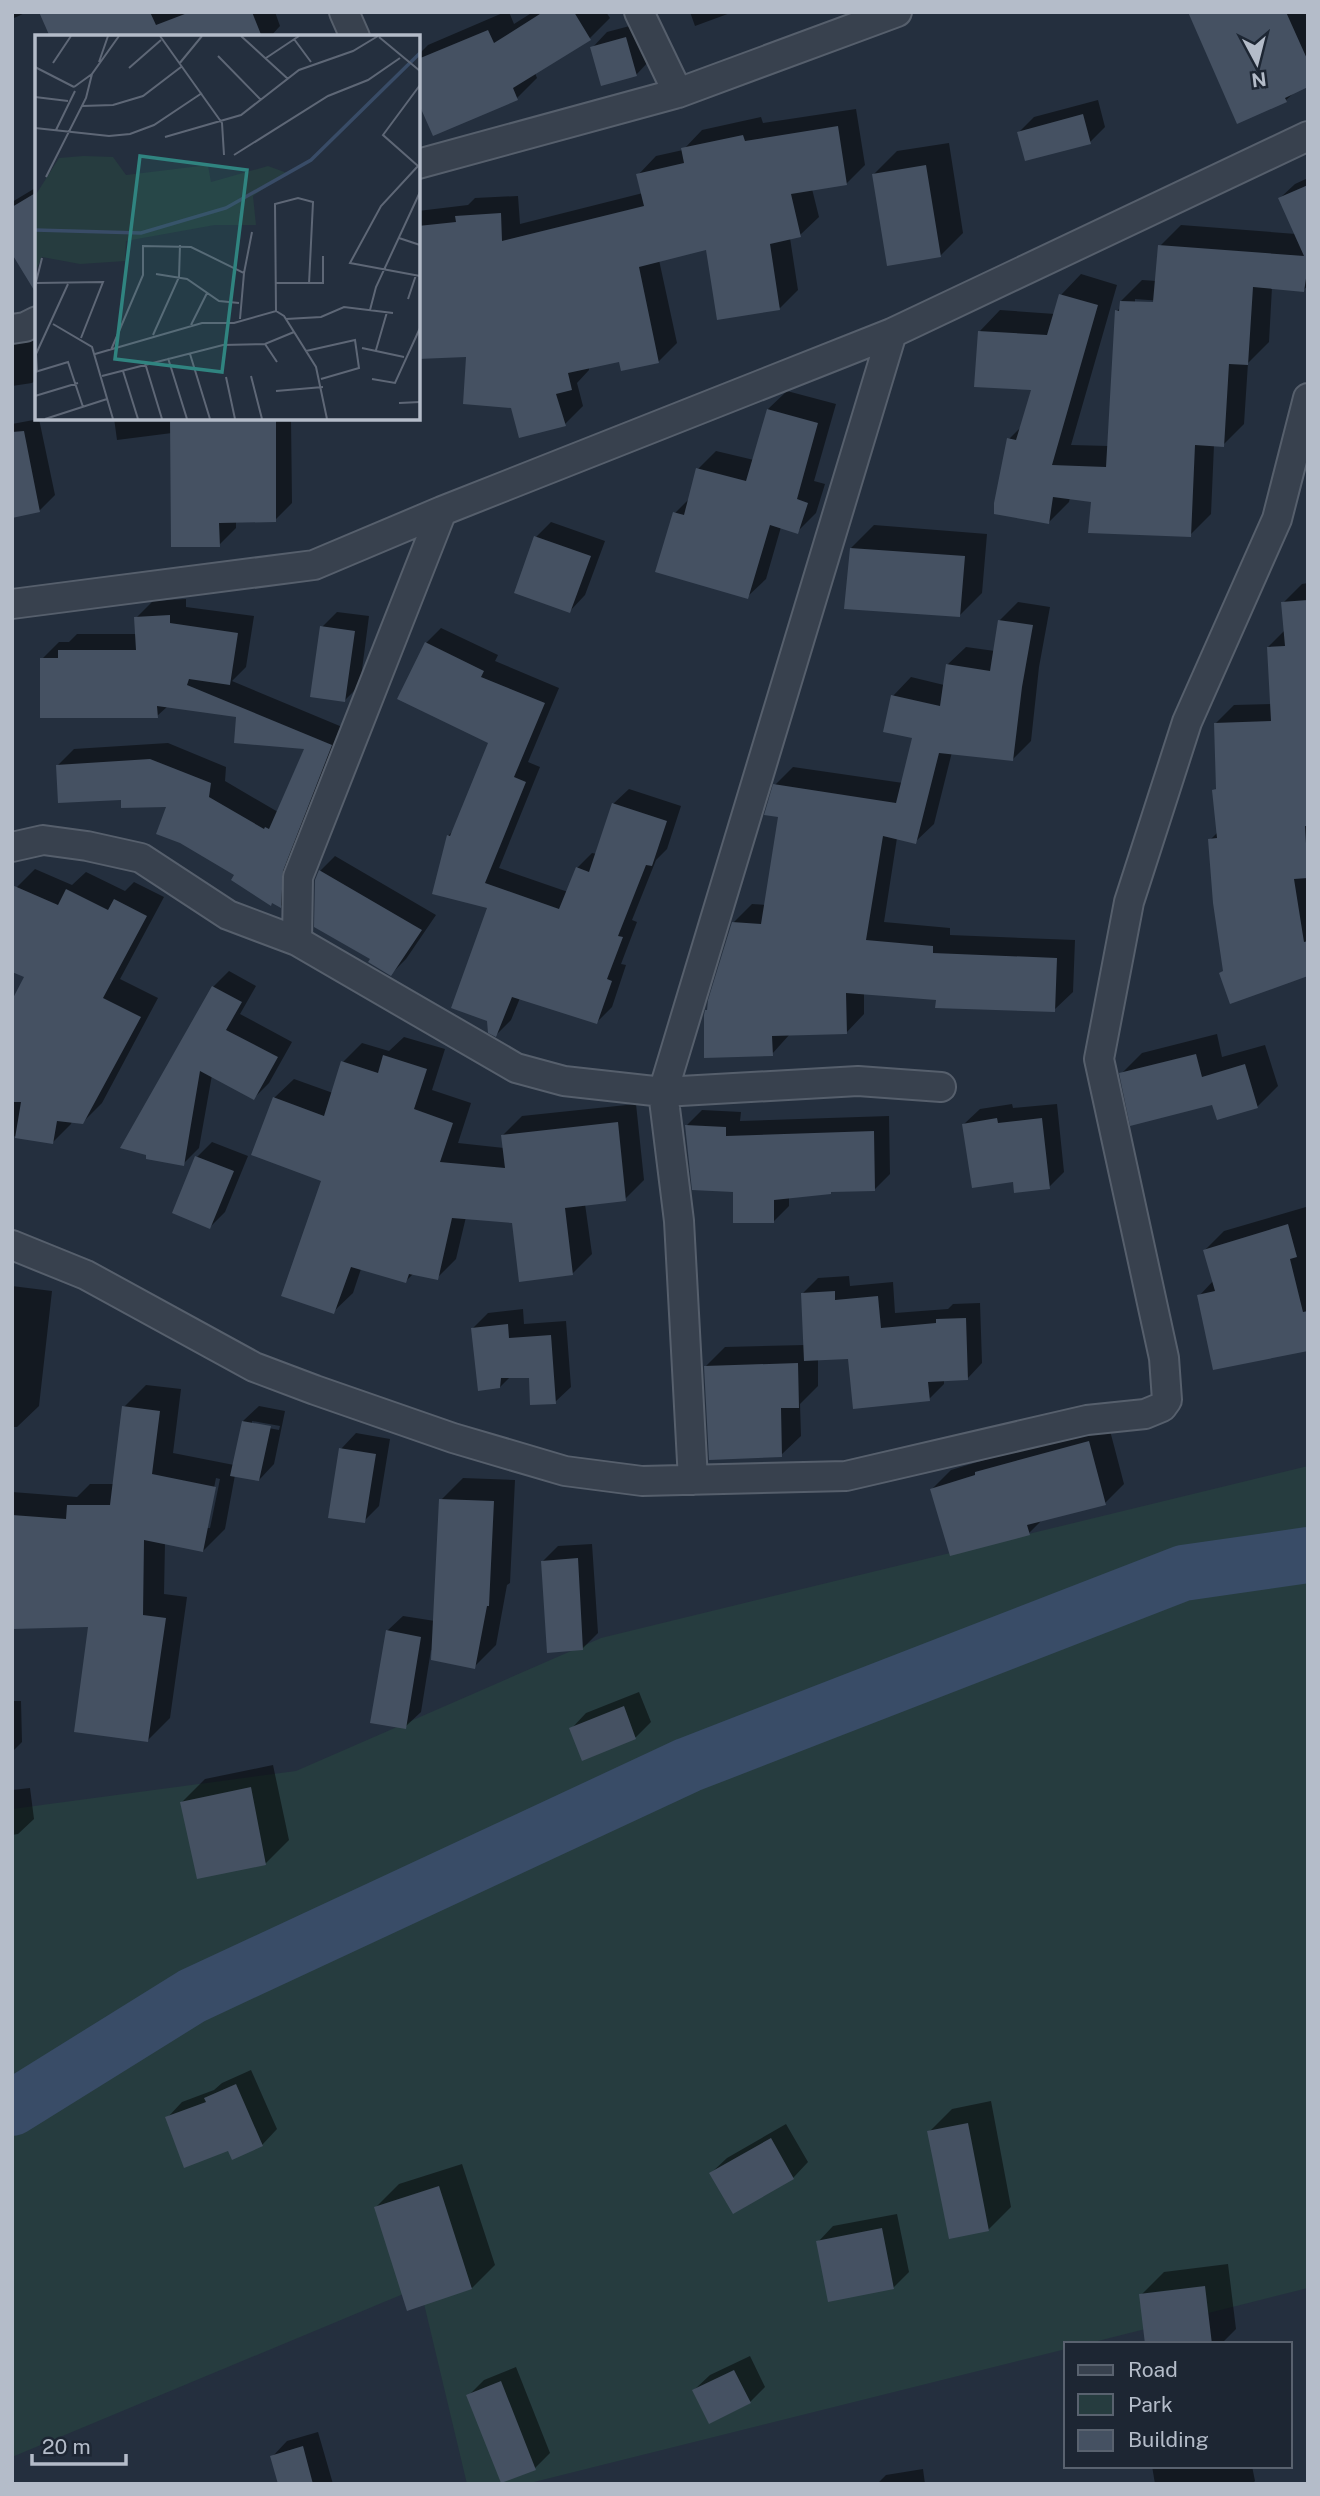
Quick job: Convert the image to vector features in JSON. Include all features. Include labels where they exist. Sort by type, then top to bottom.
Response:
[{"type":"street","points":[[344,12],[354,35]]},
{"type":"street","points":[[639,12],[678,93]]},
{"type":"street","points":[[420,163],[678,93],[897,12]]},
{"type":"street","points":[[12,604],[314,565],[892,333],[1308,136]]},
{"type":"street","points":[[12,329],[35,322]]},
{"type":"street","points":[[694,1480],[678,1222],[663,1092],[892,333]]},
{"type":"street","points":[[12,1245],[86,1275],[254,1367],[453,1438],[565,1471],[642,1481],[846,1476],[1087,1420],[1146,1414],[1161,1408],[1167,1400],[1164,1358],[1099,1059],[1133,889],[1186,722],[1277,519],[1308,398]]},
{"type":"street","points":[[297,941],[298,877],[442,512]]},
{"type":"street","points":[[12,847],[43,840],[141,858],[228,915],[297,941],[516,1068],[564,1081],[663,1092],[858,1081],[942,1087]]},
{"type":"green space","points":[[1308,1466],[1308,2288],[1094,2342],[1064,2342],[1064,2350],[526,2484],[467,2484],[420,2287],[12,2457],[12,1809],[296,1771],[601,1638]]},
{"type":"building","points":[[39,12],[150,12],[156,25],[190,12],[252,12],[261,35],[49,35]]},
{"type":"building","points":[[543,12],[574,12],[591,40],[513,88],[518,100],[433,136],[420,107],[420,58],[488,30],[494,43]]},
{"type":"building","points":[[1188,12],[1286,12],[1308,61],[1308,87],[1285,98],[1287,102],[1237,124]]},
{"type":"building","points":[[626,37],[637,76],[601,86],[590,47]]},
{"type":"building","points":[[1083,114],[1091,144],[1025,161],[1017,132]]},
{"type":"building","points":[[838,126],[847,185],[791,194],[801,237],[770,244],[780,310],[717,320],[706,250],[639,267],[659,363],[621,371],[619,362],[568,373],[572,390],[556,394],[566,426],[519,438],[511,408],[463,404],[466,357],[420,359],[420,226],[456,222],[455,216],[501,213],[502,241],[644,206],[636,174],[684,163],[681,148],[743,135],[745,141]]},
{"type":"building","points":[[926,165],[941,257],[887,266],[872,174]]},
{"type":"building","points":[[1308,185],[1308,265],[1304,292],[1253,287],[1248,365],[1229,364],[1224,447],[1195,445],[1191,537],[1088,533],[1091,502],[1053,497],[1049,524],[994,514],[1007,438],[1016,440],[1031,390],[974,387],[978,331],[1047,335],[1059,294],[1098,305],[1052,465],[1106,467],[1115,310],[1119,311],[1120,301],[1153,302],[1158,245],[1304,256],[1278,198]]},
{"type":"building","points":[[35,193],[35,292],[12,254],[12,207]]},
{"type":"building","points":[[767,409],[818,423],[797,499],[808,503],[798,534],[770,525],[748,599],[655,572],[673,512],[684,515],[696,468],[746,481]]},
{"type":"building","points":[[170,420],[276,420],[276,522],[219,523],[220,547],[171,547]]},
{"type":"building","points":[[24,431],[40,512],[12,518],[12,432]]},
{"type":"building","points":[[534,536],[591,556],[570,613],[514,593]]},
{"type":"building","points":[[850,548],[965,556],[960,617],[844,609]]},
{"type":"building","points":[[1308,600],[1308,826],[1305,826],[1308,878],[1294,879],[1304,942],[1308,941],[1308,976],[1230,1004],[1219,973],[1223,971],[1213,903],[1208,839],[1217,838],[1212,790],[1216,789],[1214,723],[1271,721],[1267,647],[1285,646],[1281,602]]},
{"type":"building","points":[[170,615],[170,623],[238,633],[230,685],[189,679],[187,685],[332,745],[283,871],[281,908],[272,903],[271,906],[231,880],[234,875],[180,843],[156,834],[166,807],[121,808],[121,800],[58,803],[56,765],[150,759],[211,783],[209,797],[264,829],[269,829],[304,749],[234,743],[236,717],[157,706],[158,718],[40,718],[40,658],[58,658],[58,650],[136,650],[134,617]]},
{"type":"building","points":[[998,620],[1033,625],[1013,761],[939,753],[916,844],[883,836],[866,940],[933,946],[933,953],[1057,958],[1055,1012],[935,1008],[936,1000],[846,993],[847,1034],[772,1036],[773,1056],[704,1058],[705,1010],[732,922],[761,924],[778,817],[764,815],[773,784],[896,803],[912,738],[883,732],[891,695],[940,706],[946,664],[990,671]]},
{"type":"building","points":[[320,626],[355,631],[345,702],[310,697]]},
{"type":"building","points":[[425,642],[484,671],[481,677],[545,703],[514,777],[526,782],[485,883],[559,909],[576,867],[589,872],[612,803],[667,821],[652,866],[646,865],[618,936],[623,937],[607,979],[612,981],[597,1024],[512,997],[496,1037],[488,1033],[487,1021],[451,1008],[487,908],[432,894],[447,835],[450,836],[488,743],[397,699]]},
{"type":"building","points":[[319,870],[422,930],[391,976],[368,962],[370,959],[314,927],[315,880]]},
{"type":"building","points":[[12,885],[58,905],[66,889],[108,910],[114,899],[147,916],[103,998],[141,1017],[83,1124],[57,1121],[53,1144],[15,1138],[21,1102],[12,1102],[12,1000],[24,977],[12,972]]},
{"type":"building","points":[[212,986],[242,1002],[226,1030],[278,1057],[254,1100],[200,1071],[184,1166],[146,1159],[146,1155],[120,1148]]},
{"type":"building","points":[[1196,1054],[1202,1077],[1245,1064],[1258,1108],[1217,1120],[1212,1105],[1130,1126],[1119,1073]]},
{"type":"building","points":[[383,1055],[427,1069],[414,1109],[453,1123],[440,1162],[505,1168],[501,1135],[618,1122],[626,1201],[565,1208],[573,1275],[519,1282],[512,1223],[452,1218],[438,1280],[409,1274],[406,1283],[351,1267],[334,1314],[281,1296],[321,1181],[251,1155],[273,1097],[324,1116],[341,1061],[378,1073]]},
{"type":"building","points":[[997,1118],[998,1123],[1042,1118],[1050,1189],[1014,1193],[1013,1182],[972,1188],[962,1124]]},
{"type":"building","points":[[685,1125],[726,1127],[726,1136],[874,1131],[875,1191],[831,1192],[774,1200],[774,1223],[733,1223],[733,1192],[692,1190]]},
{"type":"building","points":[[195,1156],[234,1171],[210,1229],[172,1213]]},
{"type":"building","points":[[1288,1224],[1297,1257],[1290,1259],[1303,1312],[1308,1311],[1308,1351],[1213,1370],[1197,1295],[1215,1291],[1203,1250]]},
{"type":"building","points":[[835,1291],[835,1300],[878,1296],[881,1328],[936,1323],[936,1319],[966,1318],[968,1380],[928,1382],[930,1401],[853,1409],[848,1359],[804,1361],[801,1293]]},
{"type":"building","points":[[508,1324],[509,1338],[551,1335],[556,1404],[530,1405],[529,1378],[501,1378],[500,1388],[478,1391],[471,1328]]},
{"type":"building","points":[[798,1363],[799,1408],[781,1408],[782,1457],[709,1460],[704,1366]]},
{"type":"building","points":[[122,1406],[160,1411],[152,1474],[216,1487],[203,1552],[144,1540],[143,1615],[166,1618],[148,1742],[74,1732],[88,1627],[12,1629],[12,1515],[66,1519],[67,1505],[110,1505]]},
{"type":"building","points":[[242,1421],[271,1426],[259,1481],[230,1476]]},
{"type":"building","points":[[1089,1441],[1106,1505],[1027,1525],[1030,1535],[950,1556],[930,1489],[975,1475],[975,1472]]},
{"type":"building","points":[[339,1448],[376,1454],[365,1523],[328,1518]]},
{"type":"building","points":[[439,1499],[494,1501],[489,1606],[475,1669],[431,1660]]},
{"type":"building","points":[[578,1558],[583,1650],[547,1653],[541,1561]]},
{"type":"building","points":[[386,1630],[421,1637],[406,1729],[370,1723]]},
{"type":"building","points":[[624,1706],[636,1739],[582,1761],[569,1728]]},
{"type":"building","points":[[251,1787],[266,1865],[197,1879],[180,1802]]},
{"type":"building","points":[[236,2084],[263,2146],[232,2160],[228,2151],[184,2168],[165,2117],[206,2102],[204,2098]]},
{"type":"building","points":[[968,2123],[989,2231],[949,2239],[927,2131]]},
{"type":"building","points":[[771,2138],[794,2179],[733,2214],[709,2173]]},
{"type":"building","points":[[439,2186],[472,2289],[407,2311],[374,2207]]},
{"type":"building","points":[[882,2228],[894,2289],[828,2302],[816,2241]]},
{"type":"building","points":[[1205,2286],[1212,2342],[1145,2342],[1139,2294]]},
{"type":"building","points":[[734,2370],[751,2403],[709,2424],[692,2390]]},
{"type":"building","points":[[501,2381],[536,2470],[501,2483],[466,2395]]},
{"type":"building","points":[[303,2446],[313,2484],[278,2484],[270,2456]]},
{"type":"waterway","points":[[12,2108],[192,1996],[688,1765],[1183,1573],[1308,1555]]}]
